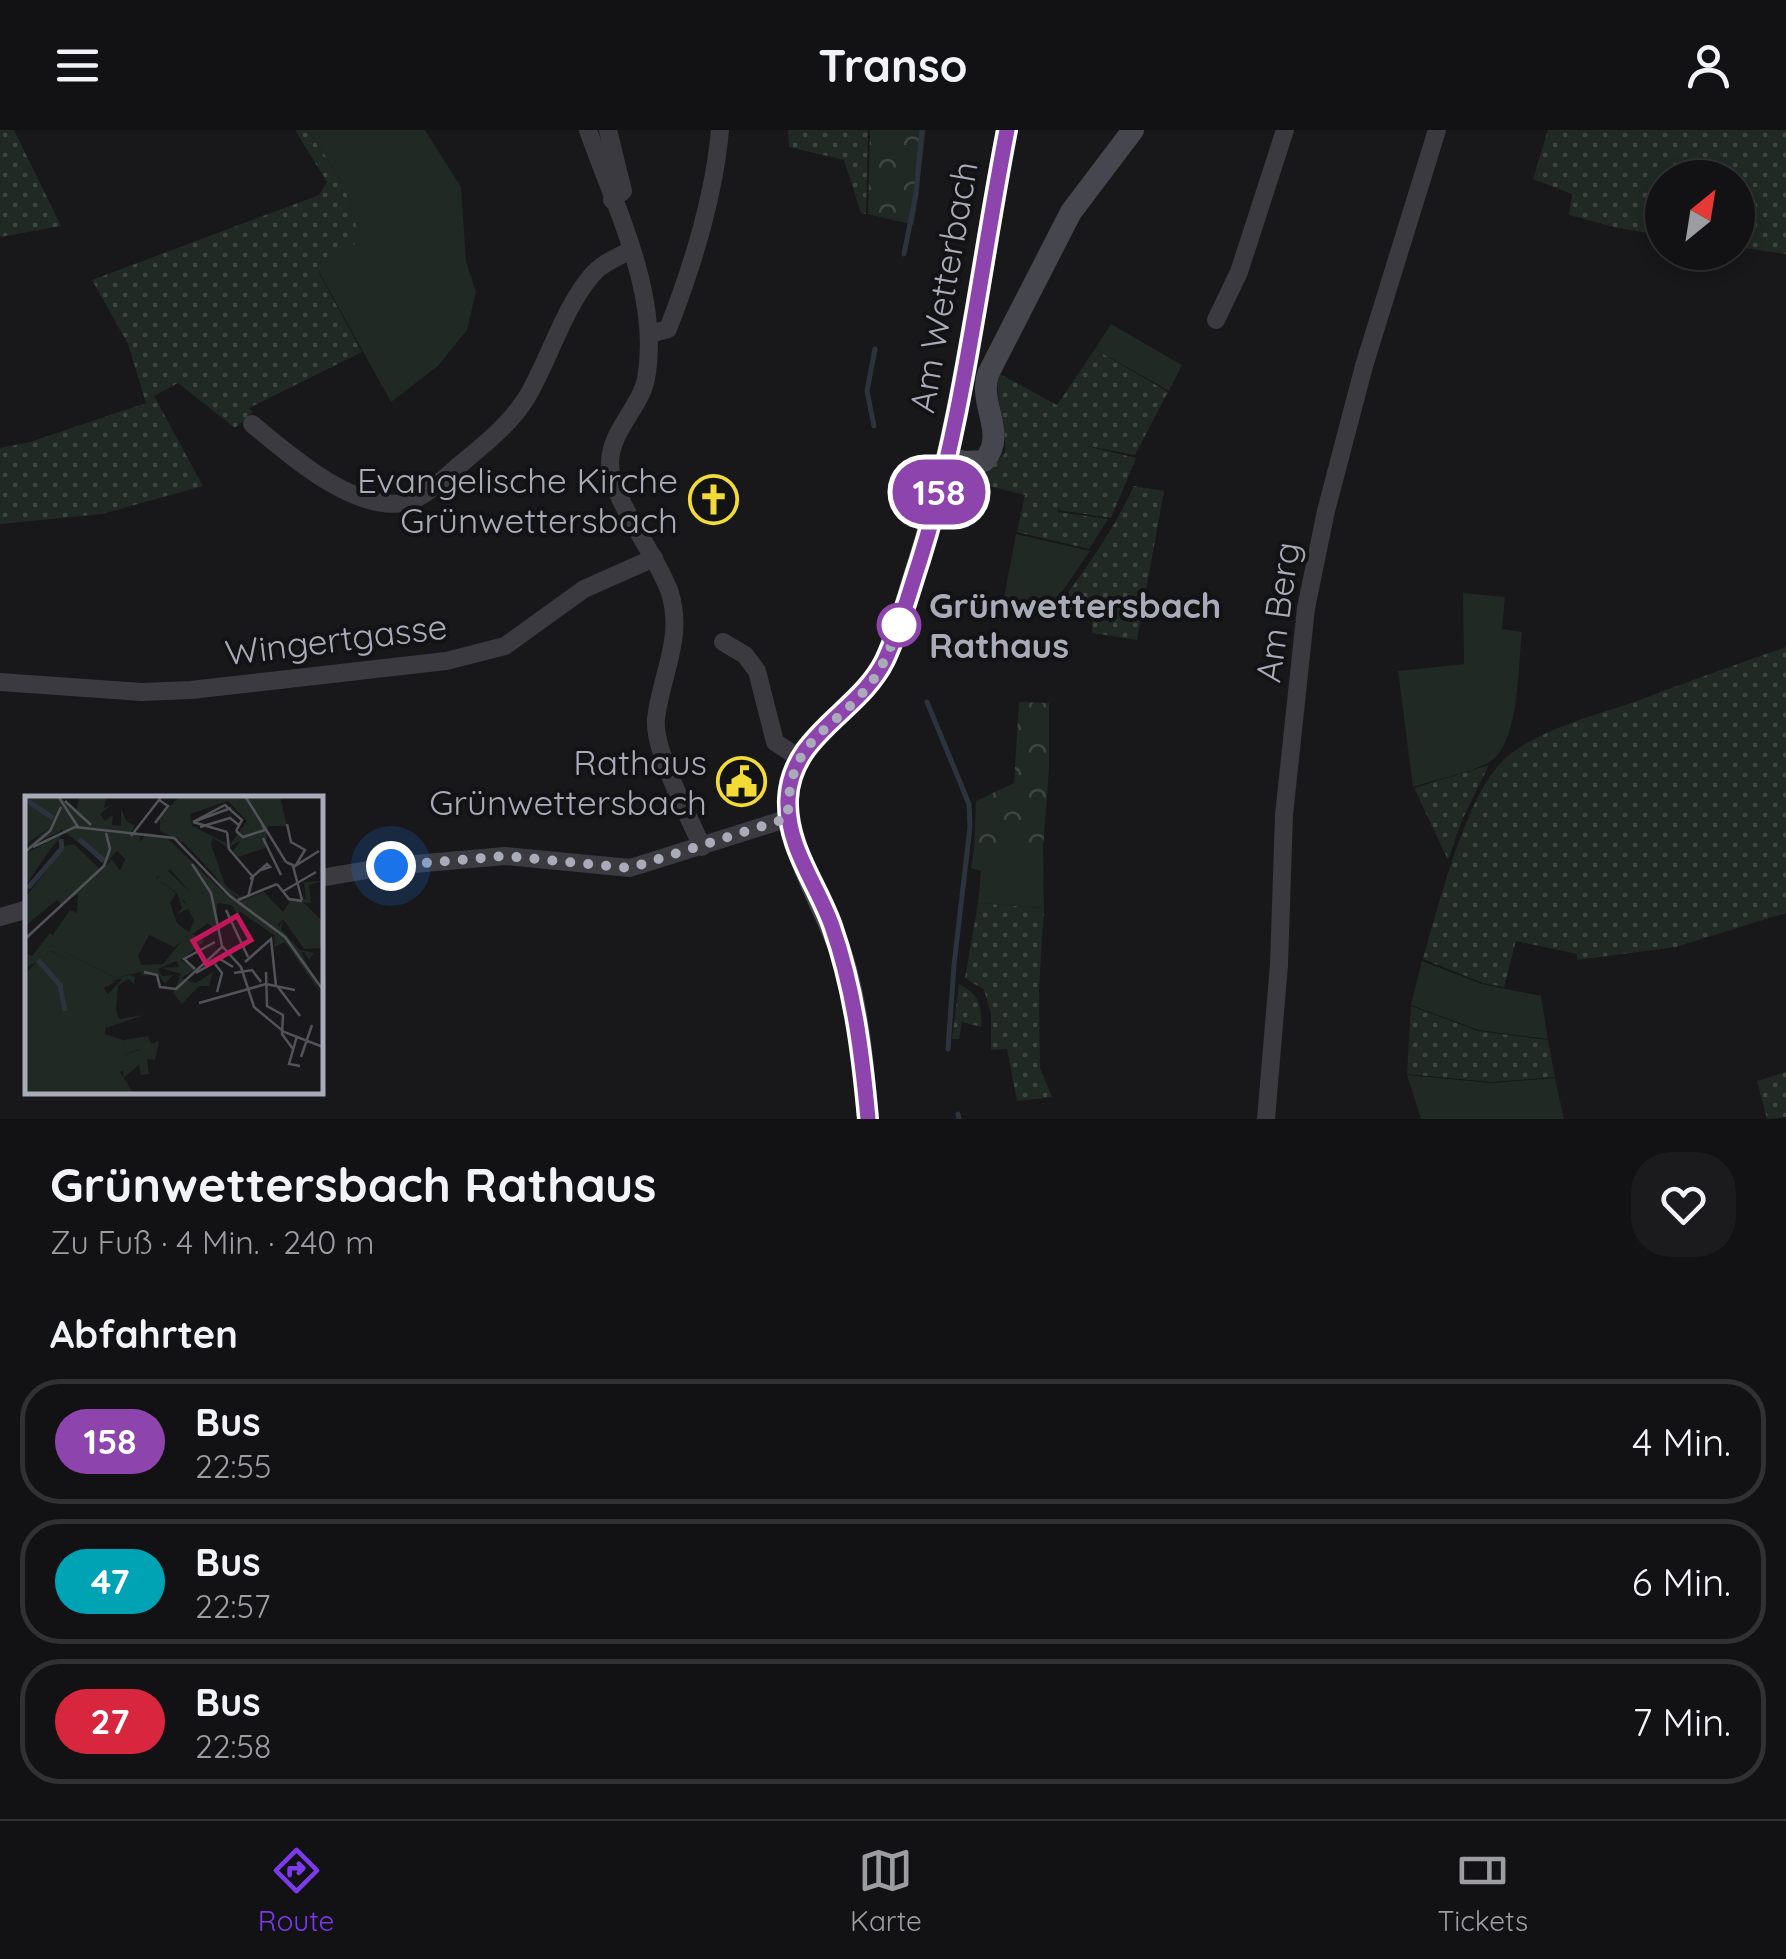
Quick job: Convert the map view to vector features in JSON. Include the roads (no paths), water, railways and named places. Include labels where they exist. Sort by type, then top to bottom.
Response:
[{"type":"main road","name":"Am Wetterbach","points":[[868,1119],[862,1050],[848,976],[831,922],[792,837],[788,796],[799,758],[822,728],[863,692],[882,666],[926,540],[948,458],[974,330],[1007,130]]},
{"type":"main road","points":[[948,458],[984,461],[992,452],[996,440],[984,393],[988,374],[1072,212],[1133,130]]},
{"type":"street","points":[[588,130],[631,250],[650,334],[645,383],[620,428],[610,462],[616,489],[670,592],[676,625],[656,720],[658,742],[702,847]]},
{"type":"street","points":[[608,130],[623,190],[612,200]]},
{"type":"street","points":[[650,334],[668,329],[686,284],[717,164],[720,130]]},
{"type":"street","points":[[1216,320],[1239,272],[1285,130]]},
{"type":"street","name":"Am Berg","points":[[1266,1119],[1279,965],[1284,815],[1306,608],[1326,511],[1364,366],[1438,130]]},
{"type":"street","points":[[252,424],[318,476],[352,492],[394,504],[412,500],[428,492],[505,425],[526,399],[594,273],[631,250]]},
{"type":"street","name":"Wingertgasse","points":[[0,682],[142,692],[190,690],[446,661],[505,646],[584,589],[654,558]]},
{"type":"street","points":[[723,642],[745,655],[757,671],[775,742],[799,758]]},
{"type":"street","points":[[322,878],[391,866],[505,856],[630,868],[788,818]]},
{"type":"street","points":[[0,917],[25,911]]},
{"type":"waterway","points":[[904,254],[916,194],[922,130]]},
{"type":"waterway","points":[[874,426],[867,391],[875,349]]},
{"type":"waterway","points":[[927,702],[969,804],[948,1049]]},
{"type":"waterway","points":[[958,1114],[959,1119]]},
{"type":"place","name":"Evangelische Kirche Grünwettersbach","points":[[713,500]]},
{"type":"place","name":"Grünwettersbach Rathaus","points":[[899,625]]},
{"type":"place","name":"Rathaus Grünwettersbach","points":[[742,782]]}]
